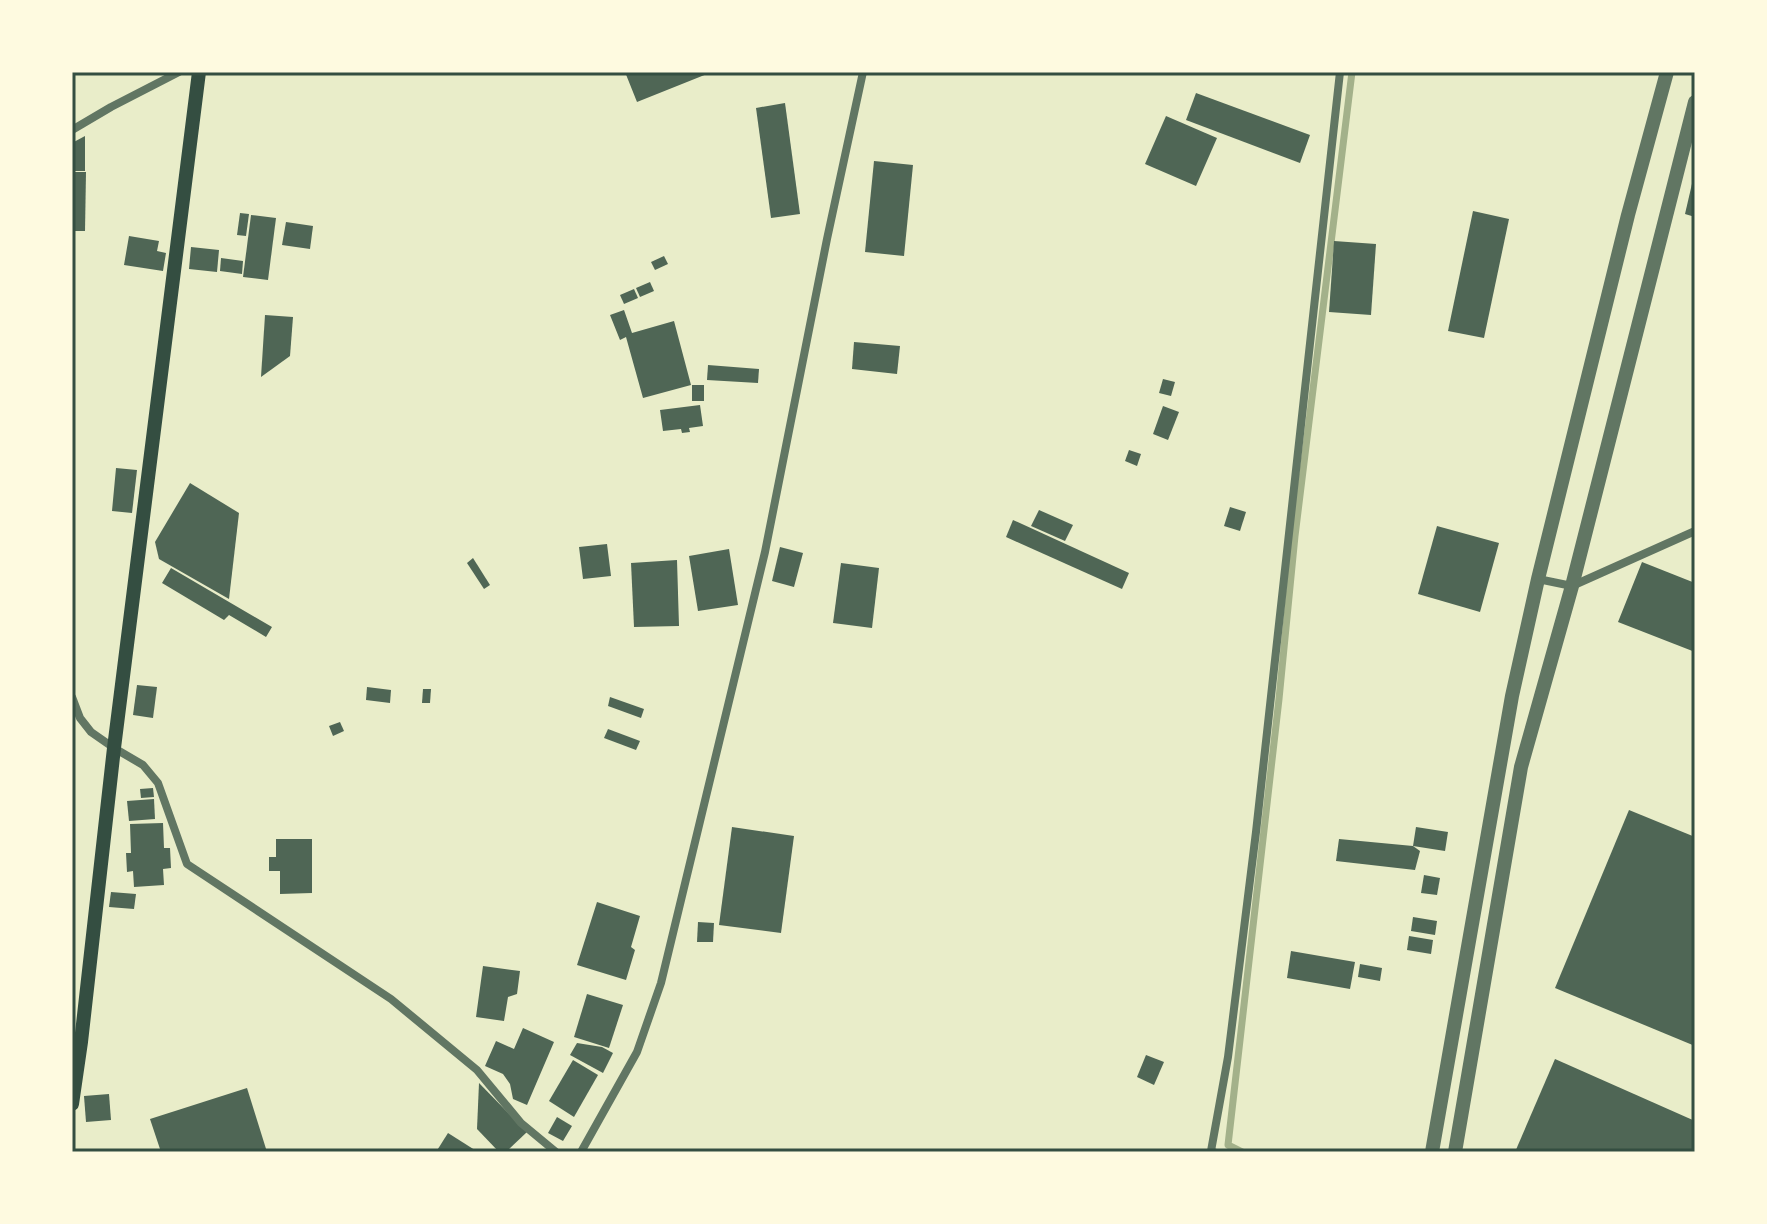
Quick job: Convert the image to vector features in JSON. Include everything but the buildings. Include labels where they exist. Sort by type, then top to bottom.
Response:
[{"type":"main road","points":[[72,1104],[76,1044],[199,72]]},
{"type":"street","points":[[72,130],[179,72]]},
{"type":"street","points":[[581,1152],[637,1052],[661,983],[765,552],[863,72]]},
{"type":"street","points":[[1214,1152],[1211,1151],[1228,1057],[1256,832],[1340,72]]},
{"type":"street","points":[[1432,1152],[1512,696],[1628,215],[1667,72]]},
{"type":"street","points":[[1455,1152],[1521,767],[1572,586],[1695,102]]},
{"type":"street","points":[[1538,579],[1572,586],[1695,531]]},
{"type":"street","points":[[72,697],[80,718],[91,732],[143,765],[158,783],[187,864],[391,999],[477,1070],[521,1123],[556,1152]]},
{"type":"waterway","points":[[1242,1152],[1228,1145],[1295,536],[1352,72]]}]
